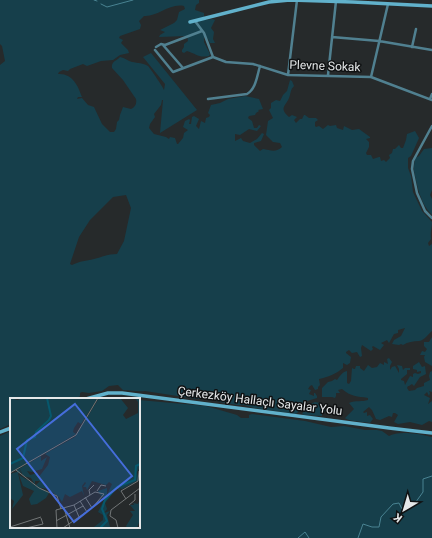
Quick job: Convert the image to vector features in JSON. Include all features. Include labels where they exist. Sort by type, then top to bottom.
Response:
[{"type":"main road","points":[[190,22],[269,2],[297,0],[355,1],[432,6]]},
{"type":"main road","name":"Çerkezköy Hallaçlı Sayalar Yolu","points":[[90,398],[108,393],[122,393],[432,433]]},
{"type":"main road","points":[[0,432],[10,428]]},
{"type":"street","points":[[288,75],[297,0]]},
{"type":"street","points":[[328,75],[336,1]]},
{"type":"street","points":[[371,77],[388,4]]},
{"type":"street","points":[[195,21],[202,31],[213,57],[173,72],[156,49],[202,31]]},
{"type":"street","points":[[412,46],[416,29]]},
{"type":"street","points":[[332,37],[379,41],[432,50]]},
{"type":"street","points":[[163,45],[183,68]]},
{"type":"street","name":"Plevne Sokak","points":[[213,57],[226,62],[253,64],[288,75],[371,77],[431,99]]},
{"type":"street","points":[[208,99],[247,94],[251,92],[256,82],[260,66]]},
{"type":"street","points":[[431,99],[432,94]]},
{"type":"street","points":[[432,126],[413,161],[412,169],[417,193],[425,211],[432,218]]},
{"type":"shaded area","points":[[0,0],[199,0],[195,10],[204,13],[206,20],[215,20],[211,28],[214,32],[213,39],[215,43],[210,43],[208,39],[204,37],[204,42],[210,54],[209,56],[200,56],[187,51],[184,53],[182,52],[184,44],[188,41],[187,36],[159,37],[165,32],[160,30],[174,23],[177,20],[179,12],[185,9],[184,6],[173,6],[149,16],[144,16],[139,21],[141,25],[140,29],[120,36],[119,38],[123,40],[121,43],[129,53],[120,55],[113,60],[101,61],[87,66],[83,64],[68,71],[63,70],[58,74],[67,75],[74,81],[79,88],[82,97],[78,97],[77,99],[82,98],[88,105],[94,107],[102,124],[110,132],[114,132],[123,107],[131,109],[135,105],[136,99],[123,80],[112,68],[112,64],[120,57],[148,66],[164,90],[165,84],[143,57],[151,53],[197,110],[160,133],[162,100],[161,105],[154,114],[155,117],[149,128],[154,134],[169,139],[170,137],[175,138],[177,144],[183,138],[184,133],[188,130],[183,127],[185,121],[189,119],[189,124],[191,124],[192,117],[194,116],[199,119],[196,126],[199,129],[201,121],[205,123],[206,118],[210,115],[208,113],[211,105],[228,99],[245,96],[259,99],[263,109],[258,110],[259,111],[255,115],[249,116],[248,118],[252,121],[254,128],[257,128],[259,125],[261,126],[257,131],[249,129],[240,135],[235,134],[235,141],[241,138],[243,141],[250,143],[257,139],[262,133],[264,134],[261,141],[254,143],[260,151],[263,149],[273,151],[280,149],[282,147],[280,143],[273,142],[266,135],[268,121],[273,118],[269,110],[271,108],[271,103],[276,100],[280,101],[287,91],[290,80],[294,86],[284,108],[284,112],[289,117],[292,115],[297,117],[294,120],[296,123],[302,119],[304,115],[309,118],[316,118],[318,120],[315,122],[315,126],[319,126],[323,129],[328,125],[336,125],[337,128],[343,130],[344,126],[352,130],[359,129],[370,137],[366,139],[369,142],[369,147],[366,153],[367,155],[371,155],[373,159],[380,157],[381,161],[384,160],[386,162],[390,158],[389,155],[392,153],[393,149],[399,145],[403,148],[407,134],[415,131],[419,138],[411,156],[408,158],[408,168],[411,176],[413,192],[422,211],[432,222],[431,239],[428,243],[429,246],[432,244],[432,331],[421,340],[403,345],[392,344],[394,340],[401,336],[405,328],[398,330],[398,333],[394,334],[389,343],[387,340],[381,343],[384,345],[380,350],[373,346],[371,351],[362,345],[362,356],[360,357],[357,352],[352,353],[349,350],[346,353],[351,357],[350,363],[347,365],[343,363],[343,368],[338,372],[319,379],[320,385],[318,389],[315,390],[312,385],[310,386],[308,389],[311,390],[309,394],[314,396],[315,393],[317,398],[304,402],[303,407],[296,414],[220,402],[213,399],[197,399],[145,391],[123,390],[118,385],[109,386],[102,391],[89,393],[82,392],[77,398],[10,398],[10,424],[0,429],[0,65],[5,61],[2,46],[0,44]],"holes":[[[126,195],[131,208],[124,241],[117,254],[72,265],[70,264],[79,237],[90,220],[113,197]]]},
{"type":"shaded area","points":[[432,148],[432,190],[430,195],[432,199],[432,215],[425,206],[420,195],[414,168],[415,158],[419,156],[424,149]]},
{"type":"shaded area","points":[[432,337],[432,366],[425,362],[425,355],[420,355],[422,351],[425,352],[427,349],[424,346],[424,342],[429,342]]},
{"type":"shaded area","points":[[389,358],[392,362],[390,370],[395,366],[399,373],[397,365],[402,366],[403,370],[405,368],[410,368],[410,370],[407,370],[407,374],[401,379],[404,381],[405,385],[410,376],[413,377],[413,374],[415,373],[421,373],[421,371],[417,372],[417,370],[413,369],[413,366],[419,362],[422,367],[425,366],[426,374],[420,377],[414,386],[412,384],[408,386],[407,388],[409,391],[424,386],[424,383],[430,380],[429,376],[430,372],[432,371],[432,392],[429,391],[429,396],[427,392],[424,395],[430,398],[428,404],[432,401],[432,422],[429,421],[422,425],[410,422],[398,424],[394,422],[398,415],[395,413],[393,413],[392,417],[389,416],[380,420],[376,419],[369,407],[363,412],[367,412],[367,416],[370,415],[373,419],[370,423],[349,420],[345,418],[354,409],[349,403],[368,400],[368,398],[351,395],[342,389],[338,390],[340,393],[336,393],[335,398],[322,397],[322,388],[328,382],[335,379],[337,380],[344,372],[347,371],[347,383],[349,384],[351,381],[352,368],[355,369],[356,366],[360,366],[360,368],[364,371],[368,365],[372,368],[377,367],[380,363],[384,365],[384,362],[388,364],[387,359]]},
{"type":"shaded area","points":[[140,400],[206,406],[237,415],[241,418],[249,418],[249,415],[252,414],[305,421],[331,427],[344,426],[365,430],[377,430],[382,431],[389,436],[404,433],[432,437],[432,538],[0,538],[0,436],[10,431],[10,528],[140,528]]},
{"type":"shaded area","points":[[315,402],[321,403],[323,409],[326,410],[322,416],[302,414],[308,405]]},
{"type":"waterway","points":[[101,4],[107,7],[133,0]]},
{"type":"waterway","points":[[358,538],[363,524],[372,527],[379,527],[381,517],[393,504],[399,503],[402,509],[413,506],[423,492],[423,479],[432,476]]},
{"type":"waterway","points":[[298,538],[305,532],[309,538]]}]
